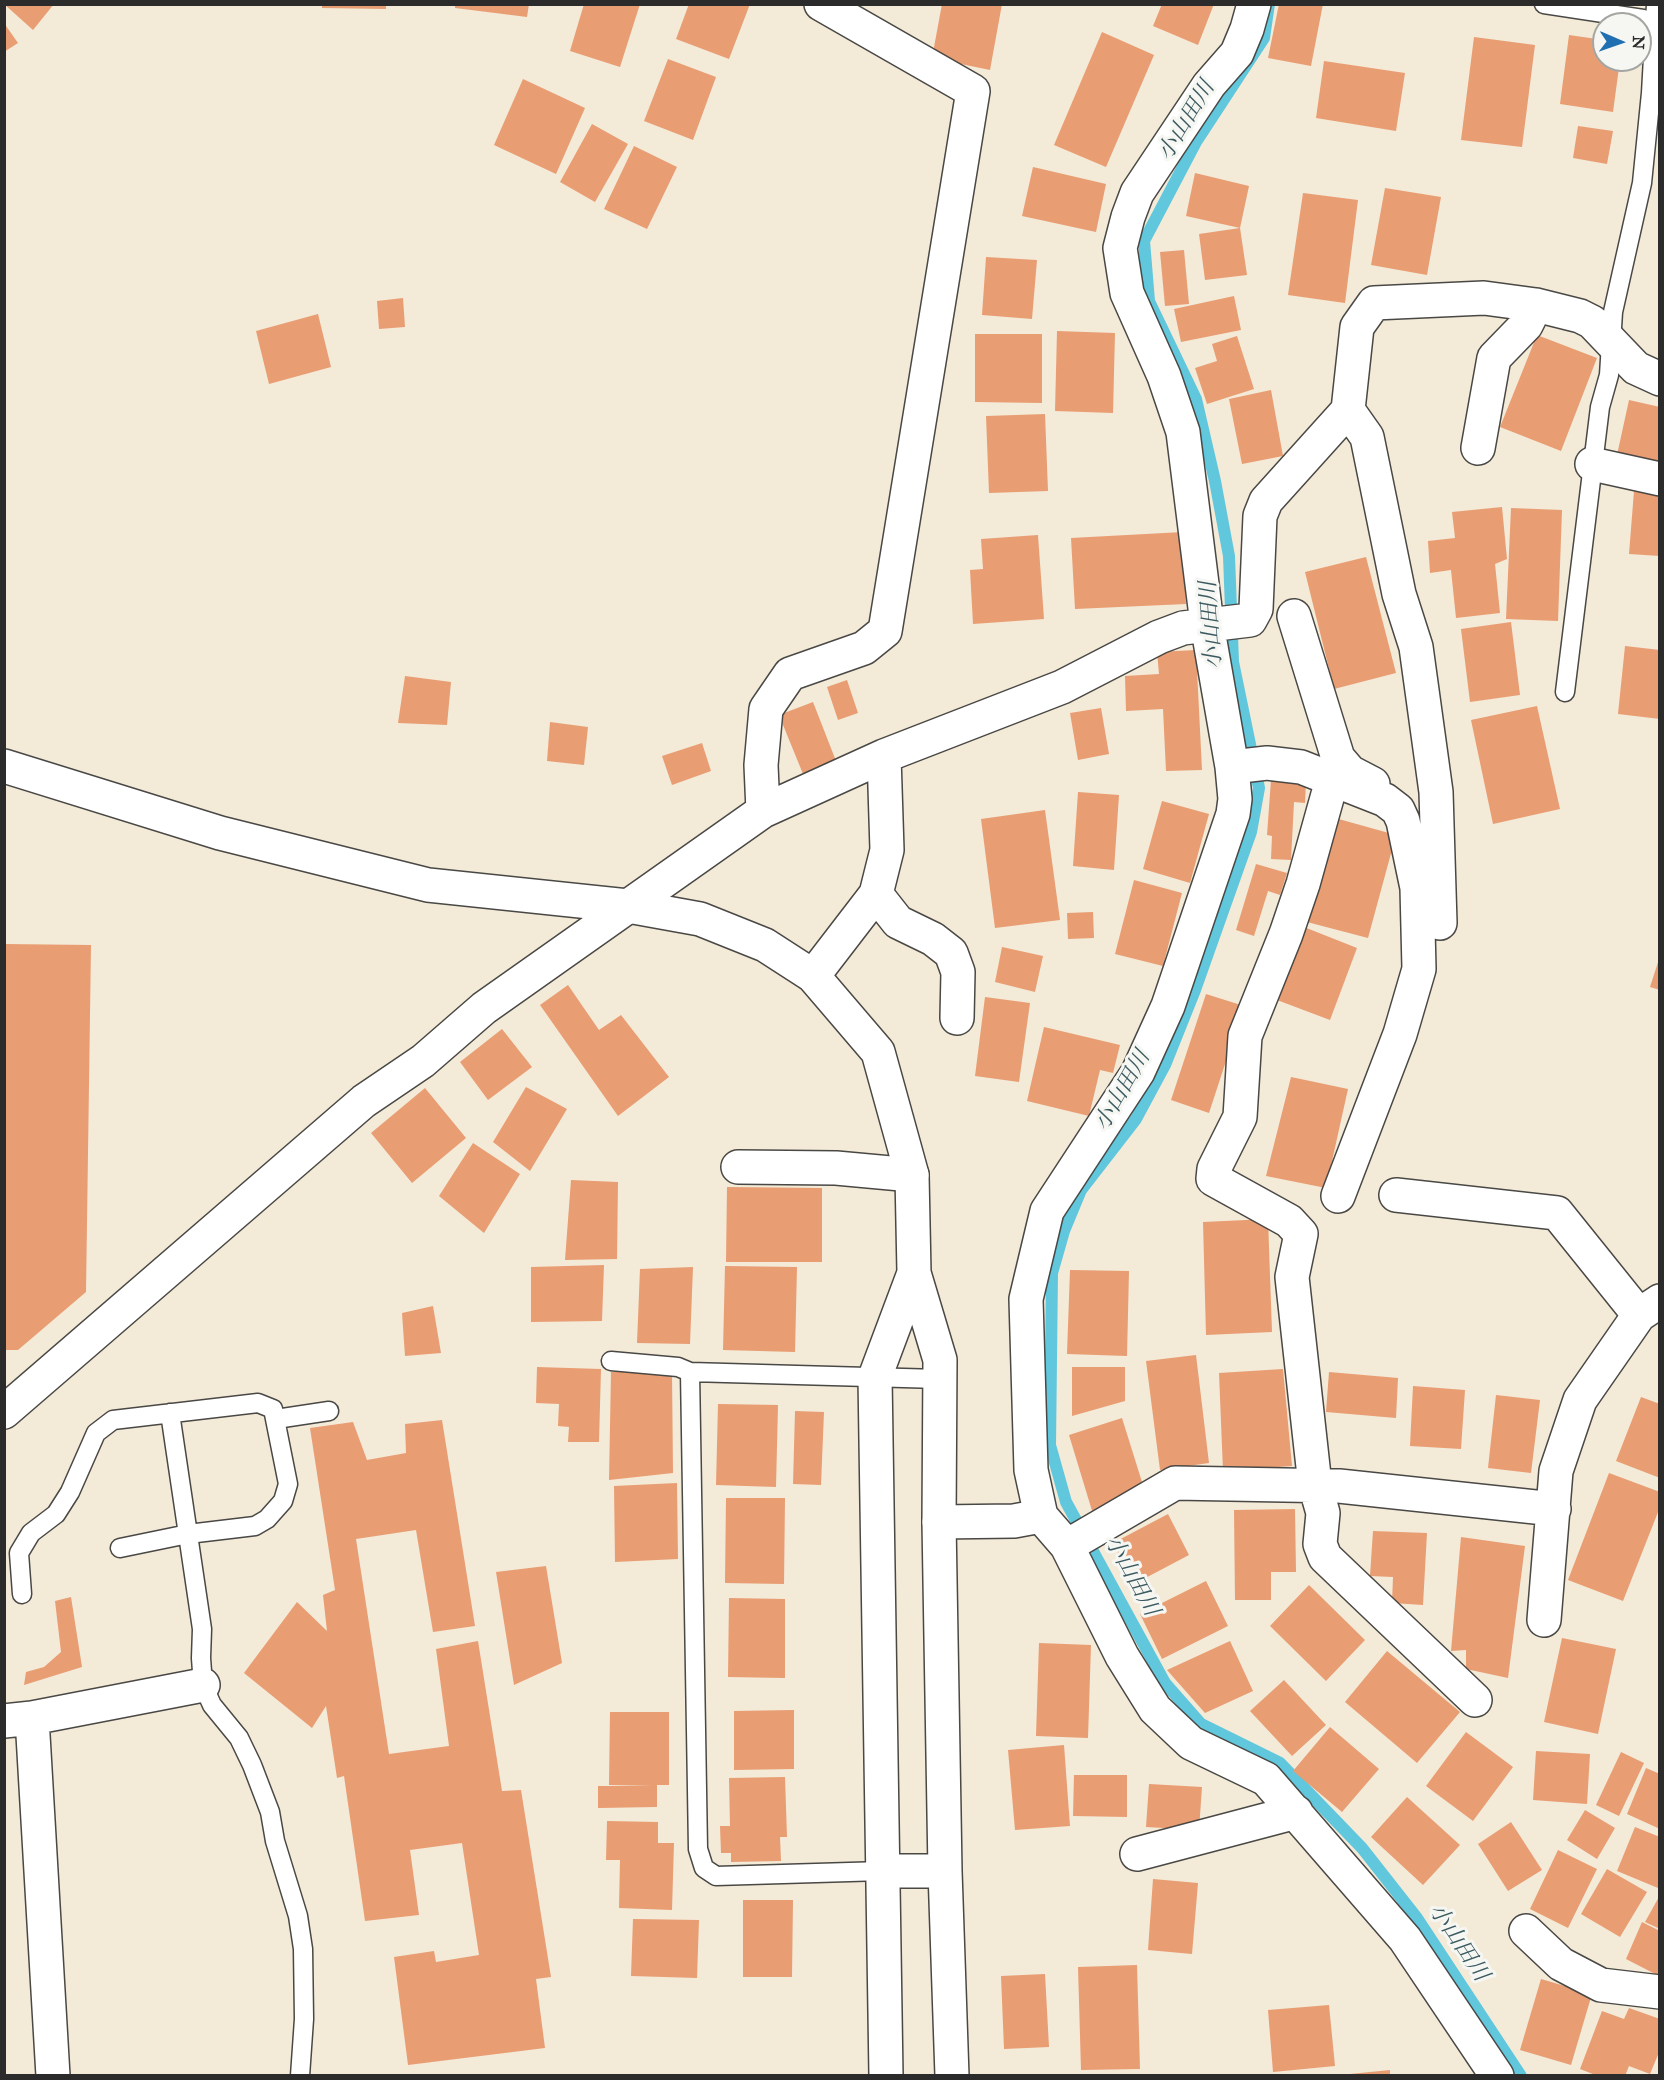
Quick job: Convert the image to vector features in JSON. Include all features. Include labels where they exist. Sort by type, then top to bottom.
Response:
[{"type":"street","points":[[763,811],[761,765],[766,709],[790,674],[864,648],[885,631],[974,91],[821,4]]},
{"type":"street","points":[[1041,1516],[1031,1470],[1026,1299],[1047,1210],[1138,1072],[1168,1006],[1248,765],[1212,624],[1183,432],[1164,376],[1127,293],[1120,248],[1137,193],[1209,85],[1237,53],[1254,4]]},
{"type":"street","points":[[4,1412],[364,1101],[423,1060],[484,1008],[763,811],[884,756],[1062,687],[1159,637],[1184,628],[1250,620],[1256,609],[1260,516],[1266,501],[1348,410],[1357,327],[1374,303],[1484,298],[1536,305],[1580,316],[1592,322],[1636,368],[1659,379]]},
{"type":"street","points":[[1478,448],[1494,358],[1526,325],[1536,305]]},
{"type":"street","points":[[1348,410],[1367,437],[1399,594],[1416,647],[1436,792],[1441,962]]},
{"type":"street","points":[[1592,464],[1659,479]]},
{"type":"street","points":[[1294,616],[1338,758],[1350,772],[1385,791],[1385,800]]},
{"type":"street","points":[[813,976],[876,894],[887,850],[884,756]]},
{"type":"street","points":[[1248,765],[1301,767],[1385,800],[1398,810],[1403,821],[1410,854],[1417,888],[1419,969],[1400,1034],[1338,1196]]},
{"type":"street","points":[[4,766],[220,833],[428,885],[628,906],[700,919],[765,945],[813,976],[878,1052],[912,1175],[914,1273],[940,1360],[939,1522],[945,1871],[952,2076]]},
{"type":"street","points":[[1332,780],[1303,884],[1286,934],[1245,1036],[1240,1117],[1214,1169],[1213,1179],[1289,1221],[1301,1234],[1292,1276],[1315,1485],[1323,1513],[1320,1544],[1325,1557],[1475,1700]]},
{"type":"street","points":[[876,894],[898,922],[933,939],[951,953],[958,972],[957,1018]]},
{"type":"street","points":[[738,1167],[836,1167],[912,1175]]},
{"type":"street","points":[[1396,1194],[1557,1213],[1649,1308],[1580,1400],[1556,1472],[1544,1620]]},
{"type":"street","points":[[886,2076],[875,1377],[914,1273]]},
{"type":"street","points":[[1078,1539],[1175,1483],[1339,1486],[1554,1509]]},
{"type":"street","points":[[939,1522],[1014,1521],[1041,1516],[1078,1539],[1122,1656],[1155,1709],[1191,1743],[1266,1779],[1405,1939],[1497,2076]]},
{"type":"street","points":[[53,2076],[18,1720],[203,1685]]},
{"type":"street","points":[[1137,1854],[1296,1812]]},
{"type":"street","points":[[883,1871],[945,1871]]},
{"type":"street","points":[[1526,1931],[1561,1964],[1601,1985],[1659,1992]]},
{"type":"lane","points":[[1544,4],[1643,20],[1654,24]]},
{"type":"lane","points":[[1565,692],[1600,406],[1609,375],[1612,312],[1642,183],[1652,93],[1656,4]]},
{"type":"lane","points":[[611,1361],[678,1367],[690,1372],[939,1379]]},
{"type":"lane","points":[[690,1372],[698,1849],[704,1868],[716,1876],[883,1871]]},
{"type":"lane","points":[[22,1594],[19,1553],[31,1533],[56,1514],[70,1492],[96,1432],[114,1420],[258,1403],[273,1409],[288,1484],[283,1501],[267,1519],[255,1526],[189,1534],[120,1548]]},
{"type":"lane","points":[[276,1419],[329,1411]]},
{"type":"lane","points":[[170,1413],[202,1629],[203,1685],[212,1704],[239,1738],[252,1765],[270,1812],[275,1841],[298,1916],[303,1949],[304,2008],[300,2076]]},
{"type":"building","points":[[4,4],[54,4],[33,30]]},
{"type":"building","points":[[322,4],[386,4],[386,9],[322,8]]},
{"type":"building","points":[[455,4],[529,4],[527,17],[455,8]]},
{"type":"building","points":[[584,4],[640,4],[620,67],[570,51]]},
{"type":"building","points":[[689,4],[750,4],[729,59],[676,39]]},
{"type":"building","points":[[942,4],[1002,4],[990,70],[932,58]]},
{"type":"building","points":[[1162,4],[1214,4],[1198,45],[1153,26]]},
{"type":"building","points":[[1279,4],[1323,4],[1311,66],[1268,58]]},
{"type":"building","points":[[4,23],[18,43],[4,52]]},
{"type":"building","points":[[1102,32],[1154,55],[1106,167],[1054,145]]},
{"type":"building","points":[[1569,35],[1592,38],[1592,72],[1618,72],[1613,112],[1560,104]]},
{"type":"building","points":[[1474,37],[1535,45],[1522,147],[1461,140]]},
{"type":"building","points":[[668,59],[716,77],[693,140],[644,121]]},
{"type":"building","points":[[1324,61],[1405,73],[1396,131],[1316,118]]},
{"type":"building","points":[[523,79],[585,108],[556,174],[494,145]]},
{"type":"building","points":[[592,124],[628,144],[595,202],[560,182]]},
{"type":"building","points":[[1578,126],[1613,131],[1607,164],[1573,158]]},
{"type":"building","points":[[634,146],[677,167],[647,229],[604,209]]},
{"type":"building","points":[[1033,167],[1106,184],[1096,232],[1022,216]]},
{"type":"building","points":[[1195,173],[1249,186],[1240,228],[1186,216]]},
{"type":"building","points":[[1385,188],[1441,197],[1427,275],[1371,265]]},
{"type":"building","points":[[1303,193],[1358,200],[1345,303],[1288,295]]},
{"type":"building","points":[[1240,228],[1247,275],[1205,280],[1199,234]]},
{"type":"building","points":[[1184,250],[1189,304],[1165,306],[1160,252]]},
{"type":"building","points":[[986,257],[1037,260],[1032,319],[982,315]]},
{"type":"building","points":[[1234,296],[1241,330],[1181,342],[1174,309]]},
{"type":"building","points":[[403,298],[405,327],[379,329],[377,301]]},
{"type":"building","points":[[318,314],[331,367],[269,384],[256,331]]},
{"type":"building","points":[[1057,331],[1115,333],[1113,413],[1055,411]]},
{"type":"building","points":[[975,334],[1042,334],[1042,403],[975,402]]},
{"type":"building","points":[[1537,335],[1597,358],[1561,451],[1500,427]]},
{"type":"building","points":[[1237,336],[1254,389],[1207,404],[1195,368],[1217,361],[1212,344]]},
{"type":"building","points":[[1271,390],[1283,456],[1242,464],[1229,399]]},
{"type":"building","points":[[1629,400],[1660,407],[1660,464],[1617,455]]},
{"type":"building","points":[[1045,414],[1048,491],[989,493],[986,416]]},
{"type":"building","points":[[1634,491],[1660,493],[1660,556],[1629,554]]},
{"type":"building","points":[[1502,507],[1507,559],[1495,564],[1500,613],[1456,618],[1451,570],[1430,573],[1428,541],[1455,538],[1452,512]]},
{"type":"building","points":[[1511,508],[1562,510],[1558,621],[1506,619]]},
{"type":"building","points":[[1183,532],[1186,604],[1075,609],[1071,538]]},
{"type":"building","points":[[1038,535],[1044,619],[973,624],[970,570],[983,569],[981,539]]},
{"type":"building","points":[[1366,557],[1396,673],[1334,689],[1305,572]]},
{"type":"building","points":[[1511,622],[1520,695],[1470,702],[1461,629]]},
{"type":"building","points":[[1625,646],[1660,650],[1660,719],[1618,714]]},
{"type":"building","points":[[1196,650],[1202,770],[1166,771],[1163,709],[1126,711],[1125,676],[1159,674],[1157,652]]},
{"type":"building","points":[[405,676],[451,682],[447,725],[398,723]]},
{"type":"building","points":[[847,680],[858,713],[838,720],[827,687]]},
{"type":"building","points":[[813,702],[836,761],[803,774],[779,715]]},
{"type":"building","points":[[1537,706],[1560,809],[1493,824],[1471,720]]},
{"type":"building","points":[[1101,708],[1109,754],[1078,760],[1070,713]]},
{"type":"building","points":[[550,722],[588,727],[584,765],[547,761]]},
{"type":"building","points":[[702,743],[711,771],[672,785],[662,756]]},
{"type":"building","points":[[1271,780],[1306,782],[1305,803],[1294,802],[1291,860],[1271,859],[1272,836],[1267,835]]},
{"type":"building","points":[[1078,792],[1119,795],[1114,870],[1073,866]]},
{"type":"building","points":[[1162,801],[1209,814],[1190,883],[1143,869]]},
{"type":"building","points":[[1045,810],[1060,920],[995,928],[981,819]]},
{"type":"building","points":[[1335,818],[1396,835],[1368,938],[1307,922]]},
{"type":"building","points":[[1256,864],[1287,873],[1280,895],[1268,891],[1254,936],[1236,930]]},
{"type":"building","points":[[1134,880],[1182,893],[1163,966],[1115,954]]},
{"type":"building","points":[[1093,912],[1094,938],[1068,939],[1067,913]]},
{"type":"building","points":[[1304,927],[1357,948],[1330,1020],[1277,1000]]},
{"type":"building","points":[[4,944],[91,945],[86,1292],[18,1350],[4,1350]]},
{"type":"building","points":[[1002,947],[1043,956],[1035,992],[995,982]]},
{"type":"building","points":[[1660,956],[1660,990],[1650,987]]},
{"type":"building","points":[[568,985],[599,1030],[621,1015],[669,1077],[618,1116],[540,1005]]},
{"type":"building","points":[[1206,994],[1244,1006],[1209,1113],[1171,1100]]},
{"type":"building","points":[[985,997],[1030,1003],[1019,1082],[975,1076]]},
{"type":"building","points":[[1044,1027],[1120,1045],[1113,1073],[1100,1070],[1089,1116],[1027,1101]]},
{"type":"building","points":[[502,1029],[532,1067],[488,1100],[460,1062]]},
{"type":"building","points":[[1291,1077],[1348,1089],[1326,1188],[1266,1176]]},
{"type":"building","points":[[526,1087],[567,1109],[530,1171],[493,1142]]},
{"type":"building","points":[[425,1088],[466,1138],[412,1183],[371,1133]]},
{"type":"building","points":[[473,1143],[520,1174],[484,1233],[439,1196]]},
{"type":"building","points":[[571,1180],[618,1182],[617,1259],[565,1260]]},
{"type":"building","points":[[727,1187],[822,1188],[822,1262],[726,1262]]},
{"type":"building","points":[[1268,1219],[1272,1332],[1206,1335],[1203,1222]]},
{"type":"building","points":[[604,1265],[602,1321],[531,1322],[531,1267]]},
{"type":"building","points":[[725,1266],[797,1267],[795,1352],[723,1350]]},
{"type":"building","points":[[693,1267],[690,1344],[637,1343],[640,1269]]},
{"type":"building","points":[[1070,1270],[1129,1271],[1127,1356],[1067,1354]]},
{"type":"building","points":[[433,1306],[441,1353],[405,1356],[402,1313]]},
{"type":"building","points":[[1196,1355],[1209,1463],[1160,1470],[1146,1361]]},
{"type":"building","points":[[537,1367],[601,1369],[599,1442],[568,1442],[569,1427],[558,1426],[559,1404],[536,1403]]},
{"type":"building","points":[[1072,1367],[1125,1367],[1125,1401],[1072,1416]]},
{"type":"building","points":[[1283,1369],[1292,1466],[1223,1471],[1219,1373]]},
{"type":"building","points":[[611,1372],[672,1372],[673,1473],[609,1480]]},
{"type":"building","points":[[1329,1372],[1398,1378],[1396,1418],[1326,1412]]},
{"type":"building","points":[[1413,1386],[1465,1390],[1461,1449],[1410,1446]]},
{"type":"building","points":[[1496,1395],[1540,1400],[1531,1473],[1488,1468]]},
{"type":"building","points":[[1641,1397],[1660,1404],[1660,1478],[1616,1461]]},
{"type":"building","points":[[718,1404],[778,1405],[776,1487],[716,1485]]},
{"type":"building","points":[[795,1411],[824,1412],[821,1485],[793,1484]]},
{"type":"building","points":[[1122,1418],[1142,1482],[1093,1514],[1069,1435]]},
{"type":"building","points":[[442,1420],[475,1626],[433,1632],[416,1530],[356,1539],[389,1754],[449,1746],[436,1649],[478,1641],[502,1791],[521,1790],[551,1977],[536,1979],[545,2048],[408,2065],[394,1957],[434,1951],[436,1962],[479,1955],[462,1843],[410,1850],[419,1915],[365,1921],[344,1776],[337,1778],[326,1706],[312,1728],[244,1673],[297,1602],[327,1631],[323,1595],[335,1590],[310,1428],[353,1422],[367,1460],[406,1453],[405,1424]]},
{"type":"building","points":[[1609,1473],[1660,1492],[1660,1507],[1623,1601],[1568,1580]]},
{"type":"building","points":[[677,1483],[678,1559],[615,1562],[614,1486]]},
{"type":"building","points":[[726,1498],[785,1498],[784,1584],[725,1583]]},
{"type":"building","points":[[1295,1509],[1296,1572],[1271,1572],[1271,1600],[1235,1600],[1234,1510]]},
{"type":"building","points":[[1168,1514],[1189,1555],[1134,1584],[1113,1543]]},
{"type":"building","points":[[1373,1531],[1427,1533],[1423,1605],[1392,1603],[1393,1577],[1370,1576]]},
{"type":"building","points":[[1461,1537],[1525,1546],[1508,1678],[1466,1669],[1466,1650],[1451,1651]]},
{"type":"building","points":[[546,1566],[562,1663],[514,1685],[496,1572]]},
{"type":"building","points":[[1206,1581],[1228,1626],[1162,1659],[1140,1614]]},
{"type":"building","points":[[1309,1585],[1365,1640],[1326,1681],[1270,1626]]},
{"type":"building","points":[[71,1597],[82,1667],[24,1685],[26,1672],[44,1667],[61,1652],[55,1601]]},
{"type":"building","points":[[729,1598],[785,1599],[785,1678],[728,1677]]},
{"type":"building","points":[[1562,1638],[1616,1649],[1598,1734],[1544,1722]]},
{"type":"building","points":[[1230,1641],[1253,1691],[1205,1713],[1167,1670]]},
{"type":"building","points":[[1039,1643],[1091,1645],[1088,1738],[1036,1736]]},
{"type":"building","points":[[1387,1651],[1460,1712],[1417,1763],[1345,1702]]},
{"type":"building","points":[[1284,1680],[1326,1725],[1292,1756],[1250,1711]]},
{"type":"building","points":[[794,1710],[794,1769],[734,1770],[734,1711]]},
{"type":"building","points":[[610,1712],[669,1712],[669,1785],[657,1785],[657,1807],[598,1808],[598,1786],[653,1786],[609,1785]]},
{"type":"building","points":[[1330,1727],[1379,1769],[1342,1812],[1293,1771]]},
{"type":"building","points":[[1466,1732],[1513,1767],[1473,1821],[1426,1786]]},
{"type":"building","points":[[1064,1745],[1070,1826],[1015,1830],[1008,1750]]},
{"type":"building","points":[[1536,1751],[1590,1754],[1587,1804],[1533,1800]]},
{"type":"building","points":[[1621,1752],[1644,1763],[1619,1816],[1596,1805]]},
{"type":"building","points":[[1646,1768],[1660,1774],[1660,1829],[1627,1814]]},
{"type":"building","points":[[1074,1775],[1127,1775],[1127,1817],[1073,1816]]},
{"type":"building","points":[[785,1777],[787,1837],[780,1837],[781,1861],[731,1862],[731,1853],[721,1853],[720,1826],[730,1826],[729,1778]]},
{"type":"building","points":[[1149,1784],[1202,1787],[1199,1830],[1146,1827]]},
{"type":"building","points":[[1407,1797],[1460,1845],[1423,1885],[1371,1837]]},
{"type":"building","points":[[1585,1810],[1615,1828],[1597,1859],[1567,1840]]},
{"type":"building","points":[[607,1821],[658,1822],[658,1843],[674,1843],[672,1910],[619,1908],[620,1860],[606,1860]]},
{"type":"building","points":[[1511,1822],[1542,1870],[1508,1891],[1478,1844]]},
{"type":"building","points":[[1635,1827],[1660,1837],[1660,1883],[1658,1888],[1617,1871]]},
{"type":"building","points":[[1558,1850],[1597,1869],[1568,1928],[1530,1909]]},
{"type":"building","points":[[1607,1869],[1647,1892],[1620,1937],[1581,1914]]},
{"type":"building","points":[[1153,1879],[1198,1883],[1192,1954],[1148,1950]]},
{"type":"building","points":[[1660,1895],[1660,1929],[1645,1922]]},
{"type":"building","points":[[743,1900],[793,1900],[792,1977],[743,1977]]},
{"type":"building","points":[[633,1919],[699,1920],[697,1978],[631,1976]]},
{"type":"building","points":[[1642,1922],[1660,1931],[1659,1976],[1626,1959]]},
{"type":"building","points":[[1137,1965],[1140,2069],[1081,2070],[1078,1967]]},
{"type":"building","points":[[1045,1974],[1049,2047],[1004,2049],[1001,1976]]},
{"type":"building","points":[[1541,1979],[1592,1994],[1571,2065],[1520,2050]]},
{"type":"building","points":[[1329,2005],[1335,2066],[1273,2072],[1268,2010]]},
{"type":"building","points":[[1629,2008],[1660,2019],[1660,2050],[1650,2074],[1629,2066],[1625,2076],[1598,2076],[1580,2069],[1602,2011],[1624,2019]]},
{"type":"building","points":[[1390,2070],[1390,2076],[1351,2076],[1350,2074]]},
{"type":"waterway","name":"小山田川","points":[[1269,4],[1264,38],[1196,142],[1144,241],[1149,301],[1196,399],[1215,481],[1229,556],[1233,662],[1259,788],[1251,832],[1195,990],[1165,1065],[1136,1119],[1081,1190],[1064,1231],[1052,1273],[1050,1445],[1066,1502],[1165,1683],[1201,1724],[1280,1763],[1362,1848],[1417,1918],[1521,2076]]}]
